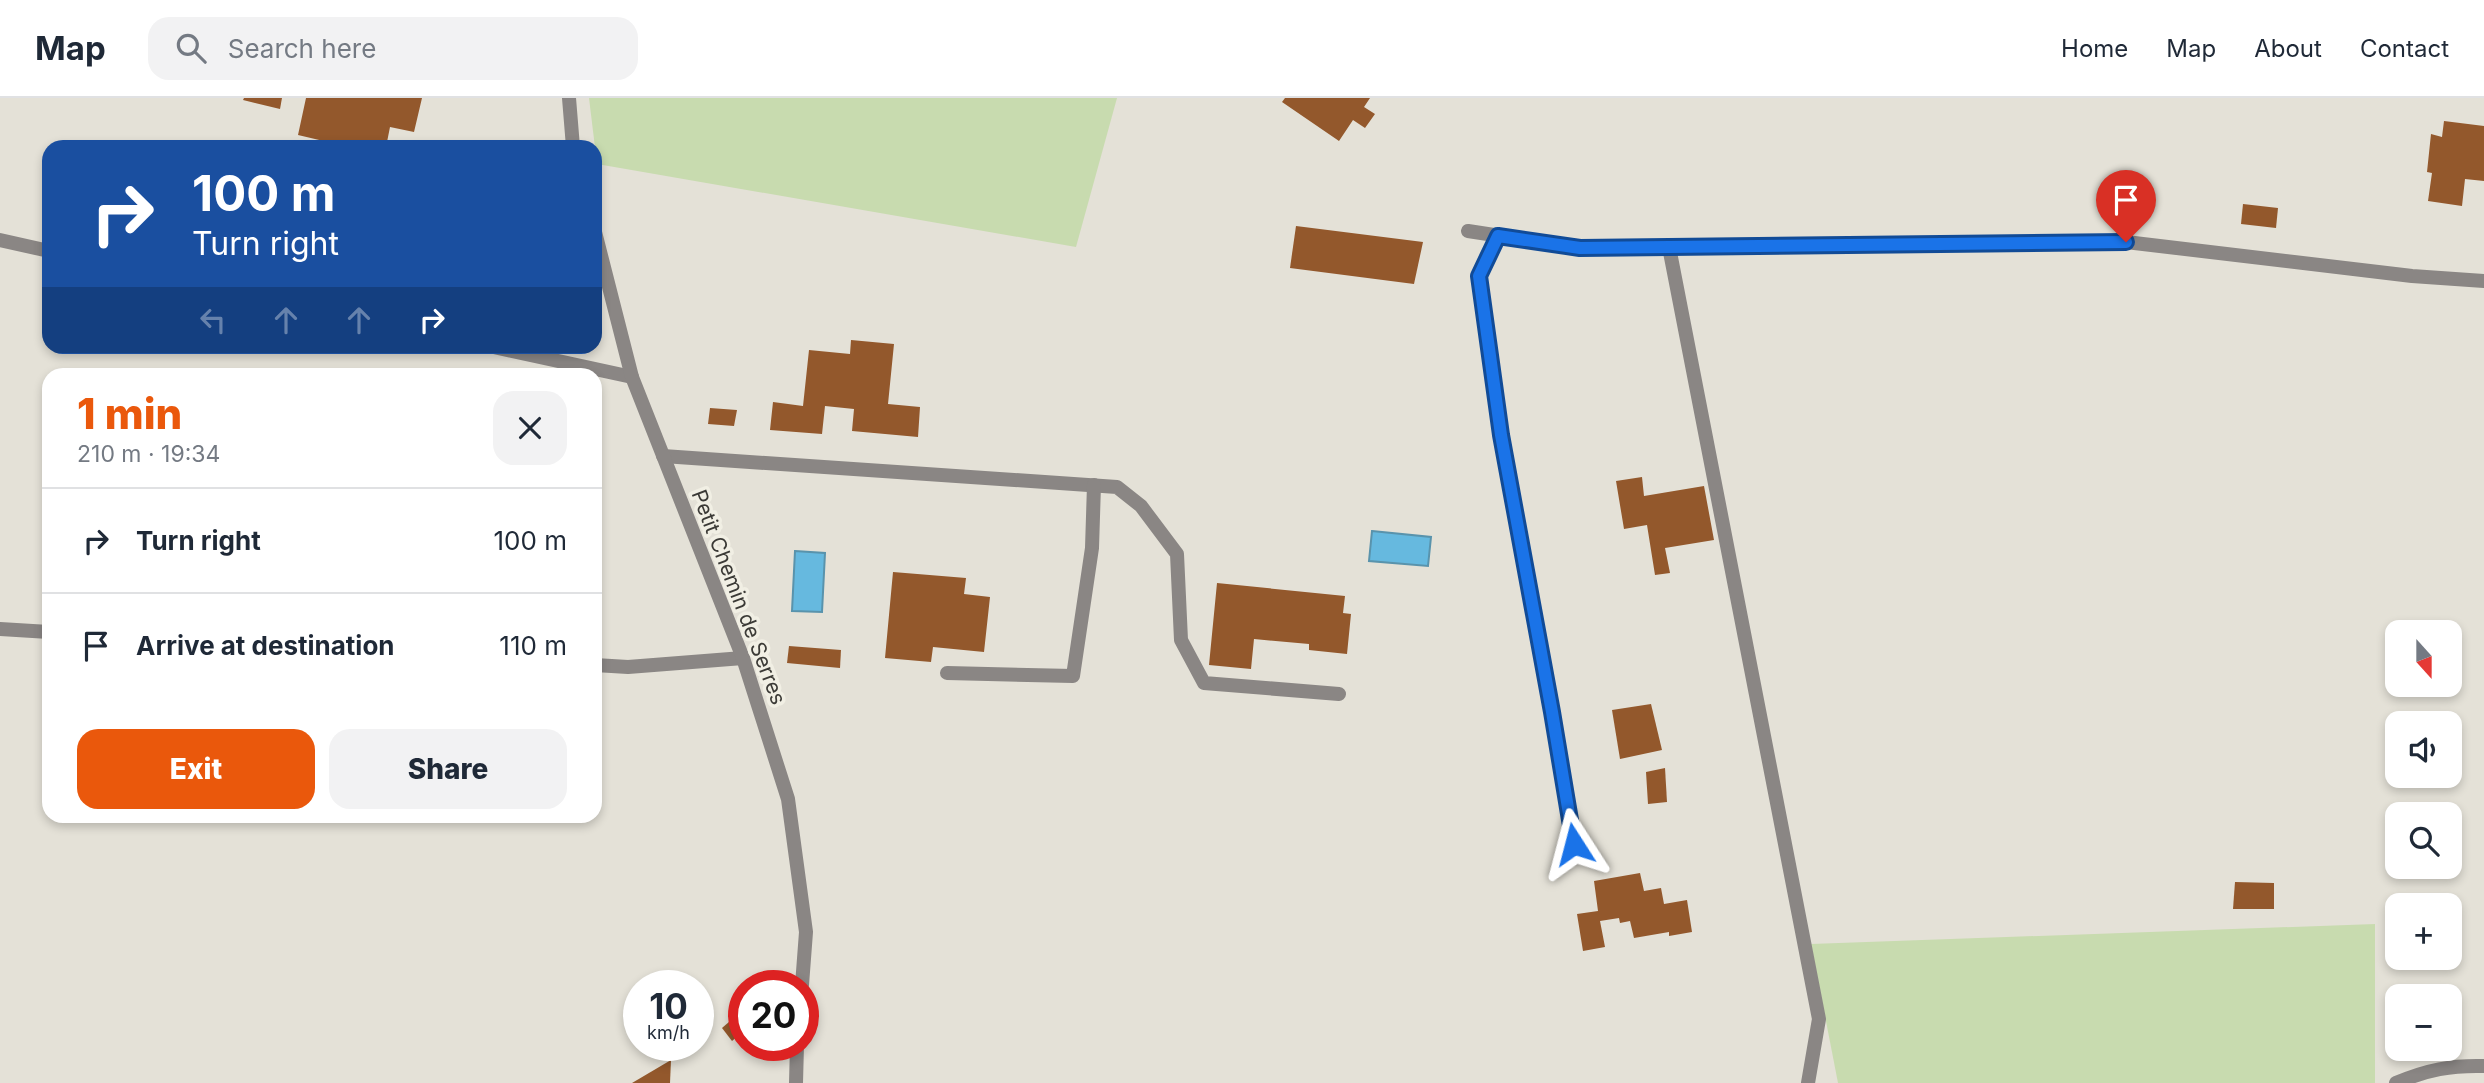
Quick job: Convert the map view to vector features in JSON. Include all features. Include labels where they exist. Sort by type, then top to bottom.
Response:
[{"type":"street","points":[[569,98],[572,140]]},
{"type":"street","points":[[1468,231],[1580,248],[2126,242],[2412,276],[2484,281]]},
{"type":"street","points":[[1498,236],[1479,276],[1501,435],[1574,844]]},
{"type":"street","points":[[0,240],[42,249]]},
{"type":"street","points":[[1669,247],[1819,1019],[1808,1083]]},
{"type":"street","name":"Petit Chemin de Serres","points":[[602,259],[632,377],[743,658],[788,799],[806,932],[803,970]]},
{"type":"street","points":[[526,354],[590,368]]},
{"type":"street","points":[[602,370],[632,377]]},
{"type":"street","points":[[663,456],[1117,486],[1141,506],[1177,554],[1181,640],[1204,683],[1339,694]]},
{"type":"street","points":[[947,673],[1073,676],[1092,548],[1094,485]]},
{"type":"street","points":[[0,629],[42,632]]},
{"type":"street","points":[[602,665],[628,667],[743,658]]},
{"type":"street","points":[[796,1083],[797,1061]]},
{"type":"street","points":[[2396,1083],[2424,1071],[2458,1065],[2484,1066]]},
{"type":"green space","points":[[589,98],[1117,98],[1076,247],[602,165],[602,140],[594,140]]},
{"type":"green space","points":[[2375,924],[2375,1083],[1838,1083],[1811,944]]},
{"type":"water","points":[[1372,531],[1431,537],[1428,566],[1369,561]]},
{"type":"water","points":[[795,551],[825,553],[822,612],[792,611]]},
{"type":"building","points":[[282,98],[280,109],[243,100]]},
{"type":"building","points":[[306,98],[422,98],[414,132],[390,127],[387,140],[319,140],[298,135]]},
{"type":"building","points":[[1285,98],[1370,98],[1364,107],[1375,114],[1365,128],[1353,120],[1339,141],[1282,102]]},
{"type":"building","points":[[2444,121],[2484,126],[2484,181],[2465,179],[2462,206],[2428,201],[2432,173],[2427,172],[2431,134],[2442,137]]},
{"type":"building","points":[[2243,204],[2278,208],[2276,228],[2241,224]]},
{"type":"building","points":[[1296,226],[1423,242],[1414,284],[1290,268]]},
{"type":"building","points":[[851,340],[894,344],[888,404],[920,407],[918,437],[852,431],[854,409],[825,406],[822,434],[770,430],[773,402],[803,406],[809,350],[850,354]]},
{"type":"building","points":[[710,408],[737,410],[734,426],[708,424]]},
{"type":"building","points":[[1642,477],[1644,496],[1704,486],[1714,540],[1665,548],[1670,573],[1655,575],[1647,525],[1624,529],[1616,481]]},
{"type":"building","points":[[893,572],[966,578],[964,594],[990,597],[984,652],[933,647],[931,662],[885,658]]},
{"type":"building","points":[[1217,583],[1345,596],[1343,613],[1351,614],[1347,654],[1309,650],[1309,644],[1254,639],[1251,669],[1209,665]]},
{"type":"building","points":[[789,646],[841,650],[840,668],[787,663]]},
{"type":"building","points":[[1651,704],[1662,750],[1620,759],[1612,710]]},
{"type":"building","points":[[1665,768],[1667,802],[1648,804],[1646,772]]},
{"type":"building","points":[[1640,873],[1644,891],[1661,888],[1664,904],[1687,900],[1692,932],[1669,936],[1669,932],[1634,938],[1630,921],[1620,923],[1619,918],[1600,921],[1605,947],[1583,951],[1577,914],[1598,911],[1594,881]]},
{"type":"building","points":[[2235,882],[2274,883],[2274,909],[2233,909]]},
{"type":"building","points":[[728,1023],[728,1036],[722,1028]]},
{"type":"building","points":[[669,1061],[671,1061],[670,1083],[632,1083]]},
{"type":"route","points":[[1574,844],[1501,435],[1479,276],[1498,236],[1580,248],[2126,242]]}]
